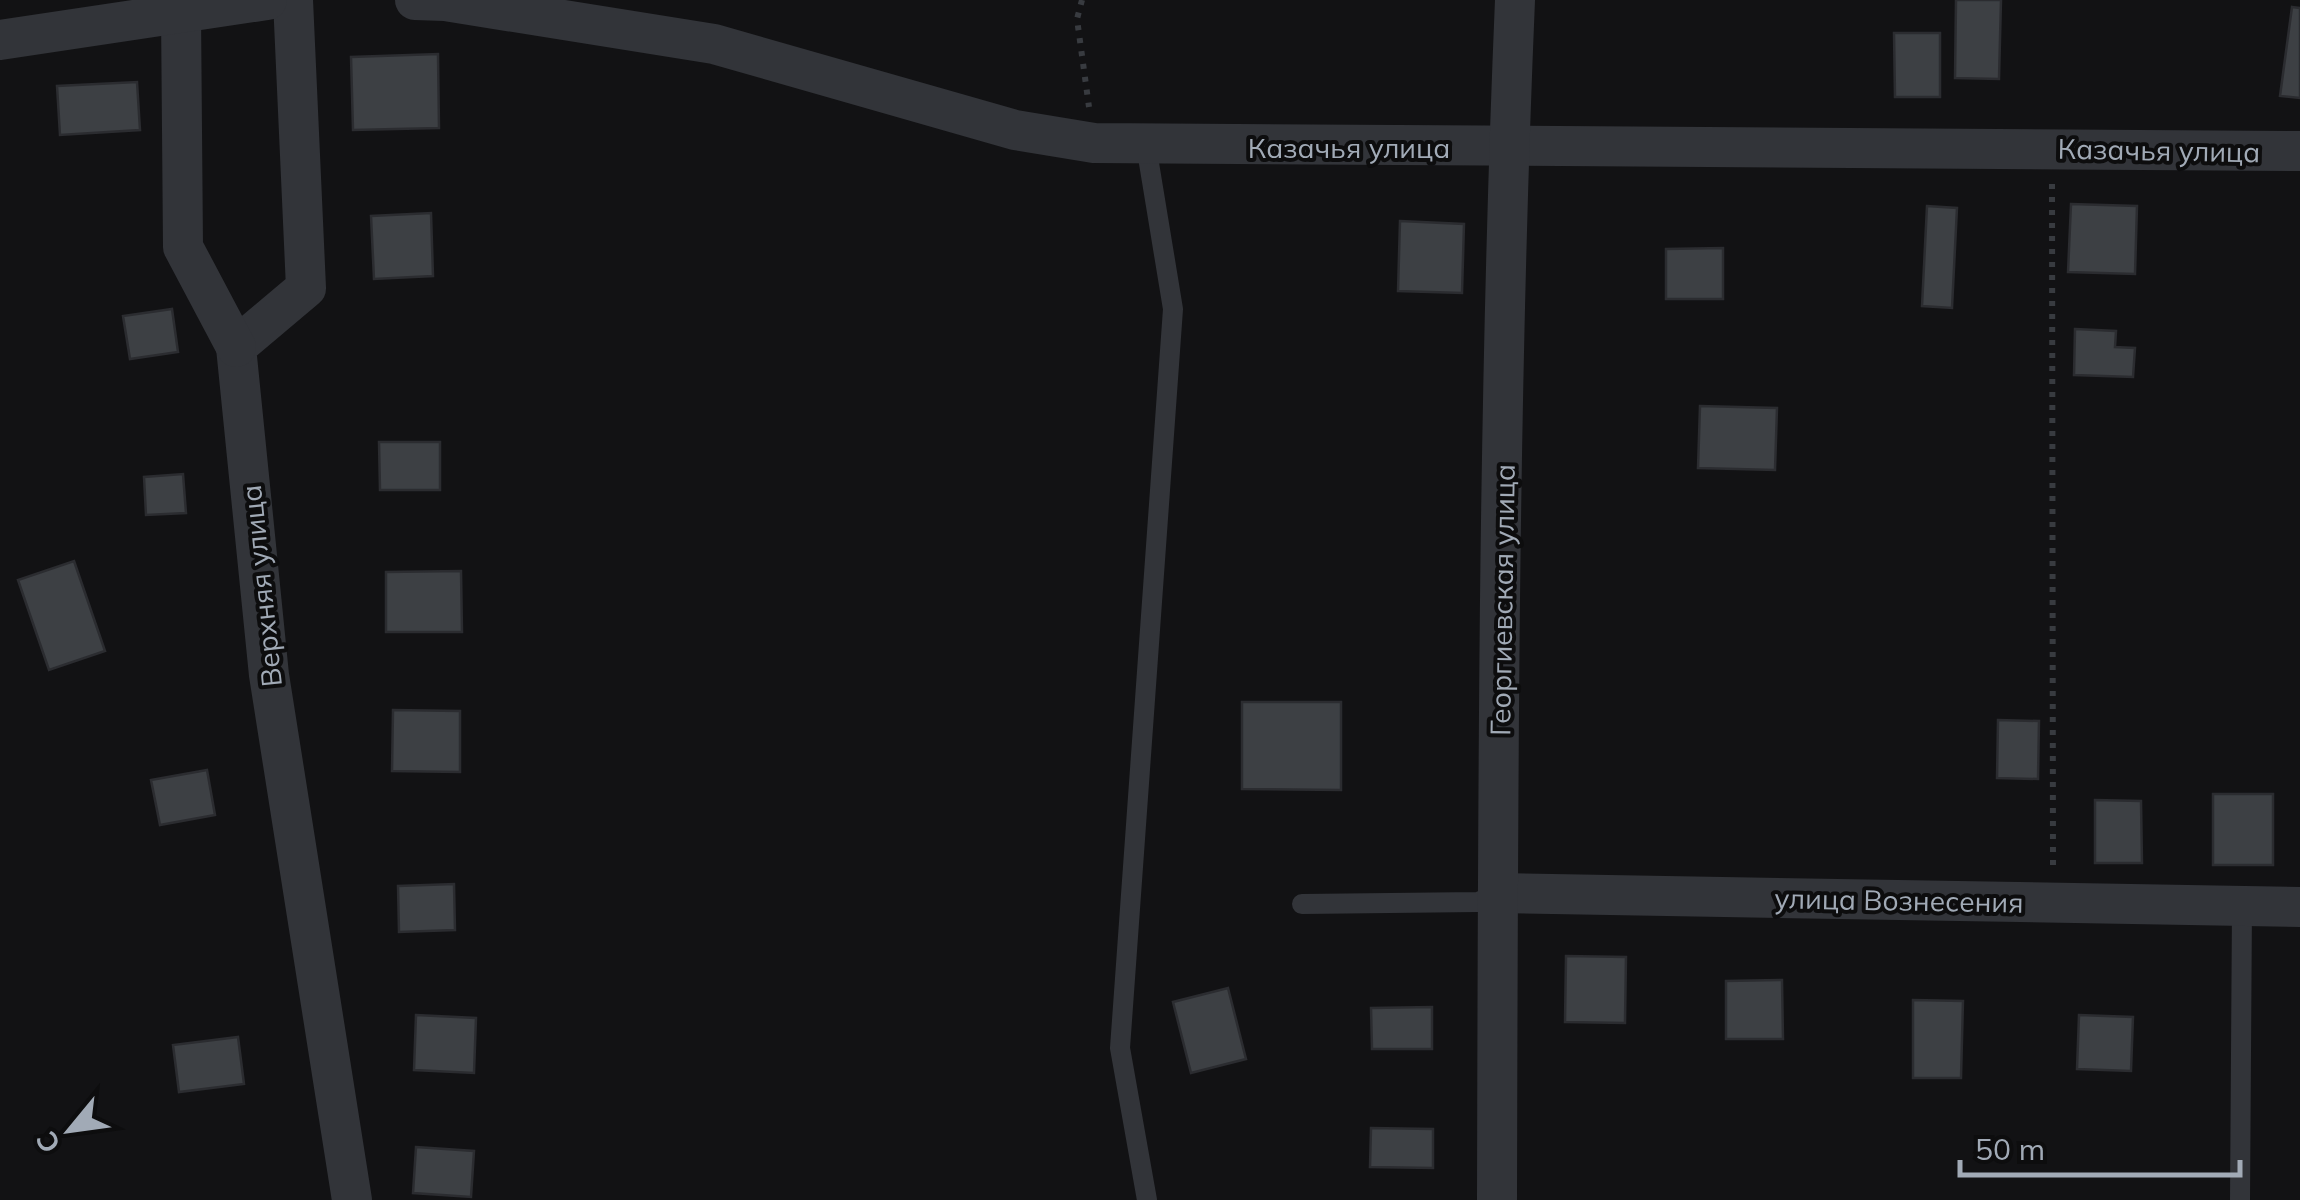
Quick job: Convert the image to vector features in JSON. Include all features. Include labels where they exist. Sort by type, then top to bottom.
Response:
[{"type":"street","points":[[0,40],[267,0]]},
{"type":"street","points":[[181,13],[184,246],[236,347],[306,288],[293,0]]},
{"type":"street","name":"Казачья улица","points":[[415,0],[446,1],[714,44],[1015,130],[1094,143],[2300,152]]},
{"type":"street","name":"Георгиевская улица","points":[[1497,1200],[1508,148],[1514,0]]},
{"type":"street","name":"Верхняя улица","points":[[236,347],[269,675],[352,1200]]},
{"type":"street","name":"улица Вознесения","points":[[1498,893],[2300,906]]},
{"type":"lane","points":[[1146,145],[1173,308],[1120,1048],[1146,1200]]},
{"type":"lane","points":[[1302,904],[1478,902],[1498,893]]},
{"type":"lane","points":[[2240,1200],[2242,906]]},
{"type":"path","points":[[1082,0],[1077,19],[1094,143]]},
{"type":"path","points":[[2052,149],[2053,903]]},
{"type":"building","points":[[1956,0],[2001,0],[1999,79],[1955,78]]},
{"type":"building","points":[[2292,7],[2300,8],[2300,98],[2280,96]]},
{"type":"building","points":[[1894,33],[1940,33],[1940,97],[1895,97]]},
{"type":"building","points":[[438,54],[439,128],[353,130],[351,57]]},
{"type":"building","points":[[137,82],[140,130],[60,135],[57,86]]},
{"type":"building","points":[[2071,204],[2137,206],[2135,274],[2068,272]]},
{"type":"building","points":[[1927,206],[1957,208],[1952,308],[1922,306]]},
{"type":"building","points":[[431,213],[433,276],[374,279],[371,216]]},
{"type":"building","points":[[1400,221],[1464,224],[1462,293],[1398,291]]},
{"type":"building","points":[[1723,248],[1723,299],[1666,299],[1666,249]]},
{"type":"building","points":[[172,309],[178,352],[130,359],[123,316]]},
{"type":"building","points":[[2075,329],[2116,331],[2115,347],[2135,348],[2133,377],[2074,375]]},
{"type":"building","points":[[1700,406],[1777,408],[1775,470],[1698,468]]},
{"type":"building","points":[[379,442],[440,442],[440,490],[380,490]]},
{"type":"building","points":[[183,474],[186,513],[146,515],[144,477]]},
{"type":"building","points":[[74,561],[105,651],[49,670],[18,580]]},
{"type":"building","points":[[461,571],[462,632],[386,632],[386,572]]},
{"type":"building","points":[[1242,702],[1341,702],[1341,790],[1242,789]]},
{"type":"building","points":[[393,710],[460,711],[460,772],[392,771]]},
{"type":"building","points":[[1998,720],[2039,721],[2038,779],[1997,778]]},
{"type":"building","points":[[207,770],[215,815],[160,825],[151,780]]},
{"type":"building","points":[[2213,794],[2273,794],[2273,865],[2213,865]]},
{"type":"building","points":[[2095,800],[2141,801],[2142,863],[2095,863]]},
{"type":"building","points":[[454,884],[455,930],[399,932],[398,886]]},
{"type":"building","points":[[1566,956],[1626,957],[1625,1023],[1565,1022]]},
{"type":"building","points":[[1782,980],[1783,1039],[1726,1039],[1726,981]]},
{"type":"building","points":[[1228,988],[1246,1059],[1191,1073],[1173,1002]]},
{"type":"building","points":[[1913,1000],[1963,1001],[1961,1078],[1913,1078]]},
{"type":"building","points":[[1432,1007],[1432,1049],[1372,1049],[1371,1008]]},
{"type":"building","points":[[416,1015],[476,1018],[474,1073],[414,1070]]},
{"type":"building","points":[[2079,1015],[2133,1017],[2131,1071],[2077,1069]]},
{"type":"building","points":[[238,1037],[244,1084],[179,1092],[173,1045]]},
{"type":"building","points":[[1371,1128],[1433,1129],[1433,1168],[1370,1167]]},
{"type":"building","points":[[416,1147],[474,1151],[471,1197],[413,1193]]}]
